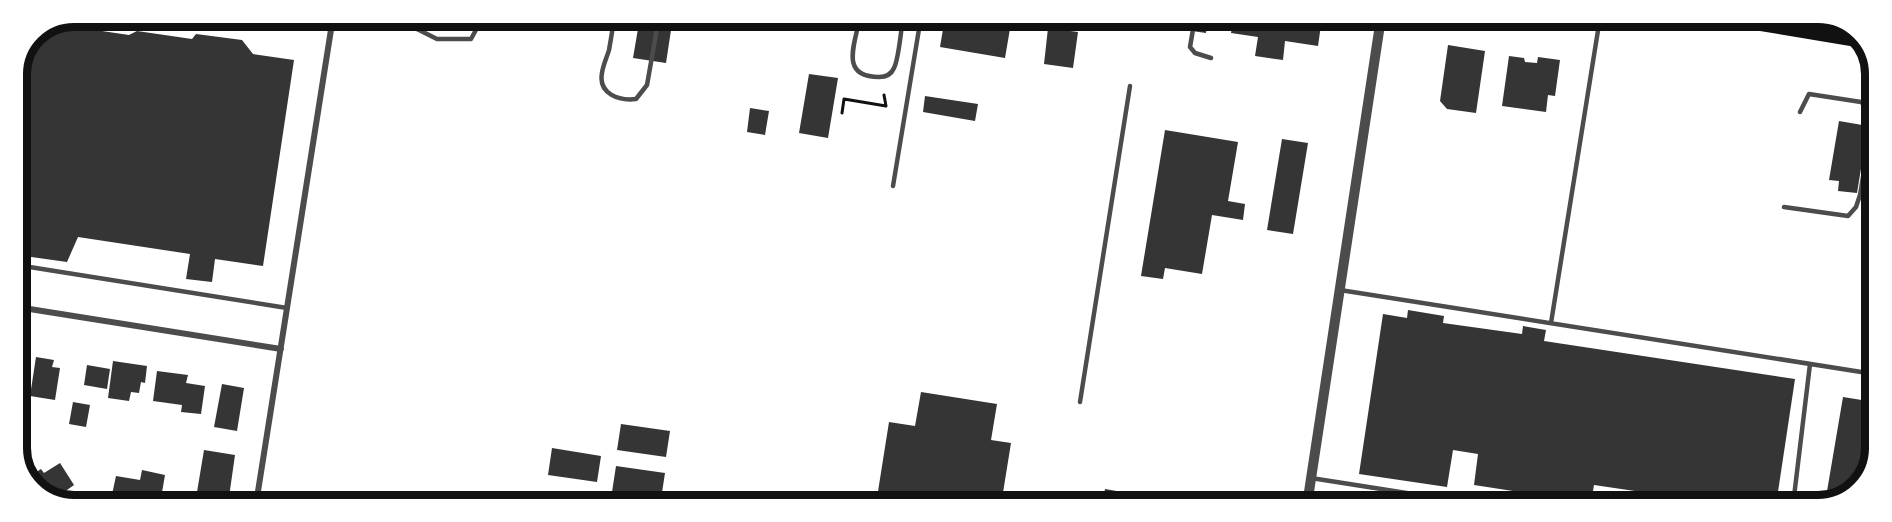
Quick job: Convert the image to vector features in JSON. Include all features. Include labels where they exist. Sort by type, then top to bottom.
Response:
[{"type":"main road","points":[[1781,27],[1847,37]]},
{"type":"street","points":[[257,495],[331,27]]},
{"type":"street","points":[[1308,495],[1379,27]]},
{"type":"street","points":[[27,309],[281,349]]},
{"type":"lane","points":[[413,27],[436,39],[471,39],[478,27]]},
{"type":"lane","points":[[612,27],[609,50],[601,75],[604,88],[611,95],[623,101],[636,99],[647,85],[657,27]]},
{"type":"lane","points":[[858,27],[852,62],[854,70],[861,75],[880,77],[889,75],[895,68],[901,27]]},
{"type":"lane","points":[[893,186],[919,27]]},
{"type":"lane","points":[[1193,27],[1190,47],[1195,53],[1211,58]]},
{"type":"lane","points":[[1551,323],[1599,27]]},
{"type":"lane","points":[[1080,402],[1130,86]]},
{"type":"lane","points":[[1800,112],[1809,94],[1861,102],[1865,105]]},
{"type":"lane","points":[[1784,207],[1848,216],[1856,207],[1860,195],[1865,162]]},
{"type":"lane","points":[[27,267],[287,308]]},
{"type":"lane","points":[[1339,290],[1865,373]]},
{"type":"lane","points":[[1794,495],[1810,364]]},
{"type":"lane","points":[[1311,478],[1419,495]]},
{"type":"path","points":[[842,113],[844,99],[886,106],[884,95]]},
{"type":"building","points":[[74,27],[129,35],[137,31],[192,39],[196,34],[242,40],[253,54],[294,60],[263,266],[215,259],[212,282],[186,279],[190,254],[78,237],[67,262],[27,256],[27,74],[31,56],[41,41],[56,31]]},
{"type":"building","points":[[638,27],[671,27],[666,63],[633,58]]},
{"type":"building","points":[[943,27],[1010,27],[1005,58],[940,47]]},
{"type":"building","points":[[1186,27],[1207,27],[1206,33],[1185,30]]},
{"type":"building","points":[[1232,27],[1321,27],[1318,46],[1285,41],[1283,60],[1255,56],[1258,37],[1231,33]]},
{"type":"building","points":[[1048,28],[1078,32],[1073,68],[1044,64]]},
{"type":"building","points":[[1448,45],[1485,51],[1476,113],[1447,109],[1440,101]]},
{"type":"building","points":[[1509,56],[1524,58],[1525,62],[1537,63],[1538,57],[1560,60],[1555,96],[1548,95],[1546,112],[1502,106]]},
{"type":"building","points":[[809,74],[838,78],[828,138],[799,133]]},
{"type":"building","points":[[925,96],[978,104],[975,121],[923,112]]},
{"type":"building","points":[[750,108],[769,111],[765,135],[747,132]]},
{"type":"building","points":[[1839,121],[1865,125],[1865,144],[1857,193],[1838,191],[1839,181],[1829,180]]},
{"type":"building","points":[[1165,130],[1238,142],[1228,201],[1245,204],[1243,220],[1212,215],[1202,274],[1165,268],[1163,279],[1141,276]]},
{"type":"building","points":[[1282,139],[1308,143],[1293,234],[1267,230]]},
{"type":"building","points":[[1408,310],[1444,316],[1443,323],[1522,334],[1523,326],[1546,330],[1544,341],[1795,379],[1778,495],[1662,495],[1594,485],[1592,495],[1539,495],[1474,485],[1478,454],[1453,450],[1447,487],[1359,474],[1383,314],[1407,318]]},
{"type":"building","points":[[36,357],[54,360],[52,367],[60,368],[55,400],[30,396]]},
{"type":"building","points":[[113,361],[147,366],[145,383],[141,382],[139,393],[131,392],[129,401],[108,398]]},
{"type":"building","points":[[87,365],[110,369],[107,389],[84,385]]},
{"type":"building","points":[[157,371],[188,375],[186,383],[205,386],[201,414],[181,412],[182,405],[153,401]]},
{"type":"building","points":[[222,384],[244,388],[237,431],[214,427]]},
{"type":"building","points":[[921,392],[997,404],[991,440],[1011,443],[1003,495],[877,495],[889,422],[915,426]]},
{"type":"building","points":[[1843,397],[1865,401],[1865,448],[1861,466],[1847,485],[1827,494]]},
{"type":"building","points":[[73,402],[90,405],[86,427],[69,424]]},
{"type":"building","points":[[621,424],[670,431],[666,457],[617,450]]},
{"type":"building","points":[[552,448],[601,456],[597,482],[548,475]]},
{"type":"building","points":[[204,450],[235,455],[229,495],[196,495]]},
{"type":"building","points":[[60,463],[74,485],[63,493],[50,489],[34,473],[41,469],[44,473]]},
{"type":"building","points":[[616,466],[665,473],[662,495],[612,492]]},
{"type":"building","points":[[142,470],[165,475],[162,495],[112,495],[116,476],[140,480]]},
{"type":"building","points":[[1105,489],[1139,495],[1104,495]]}]
